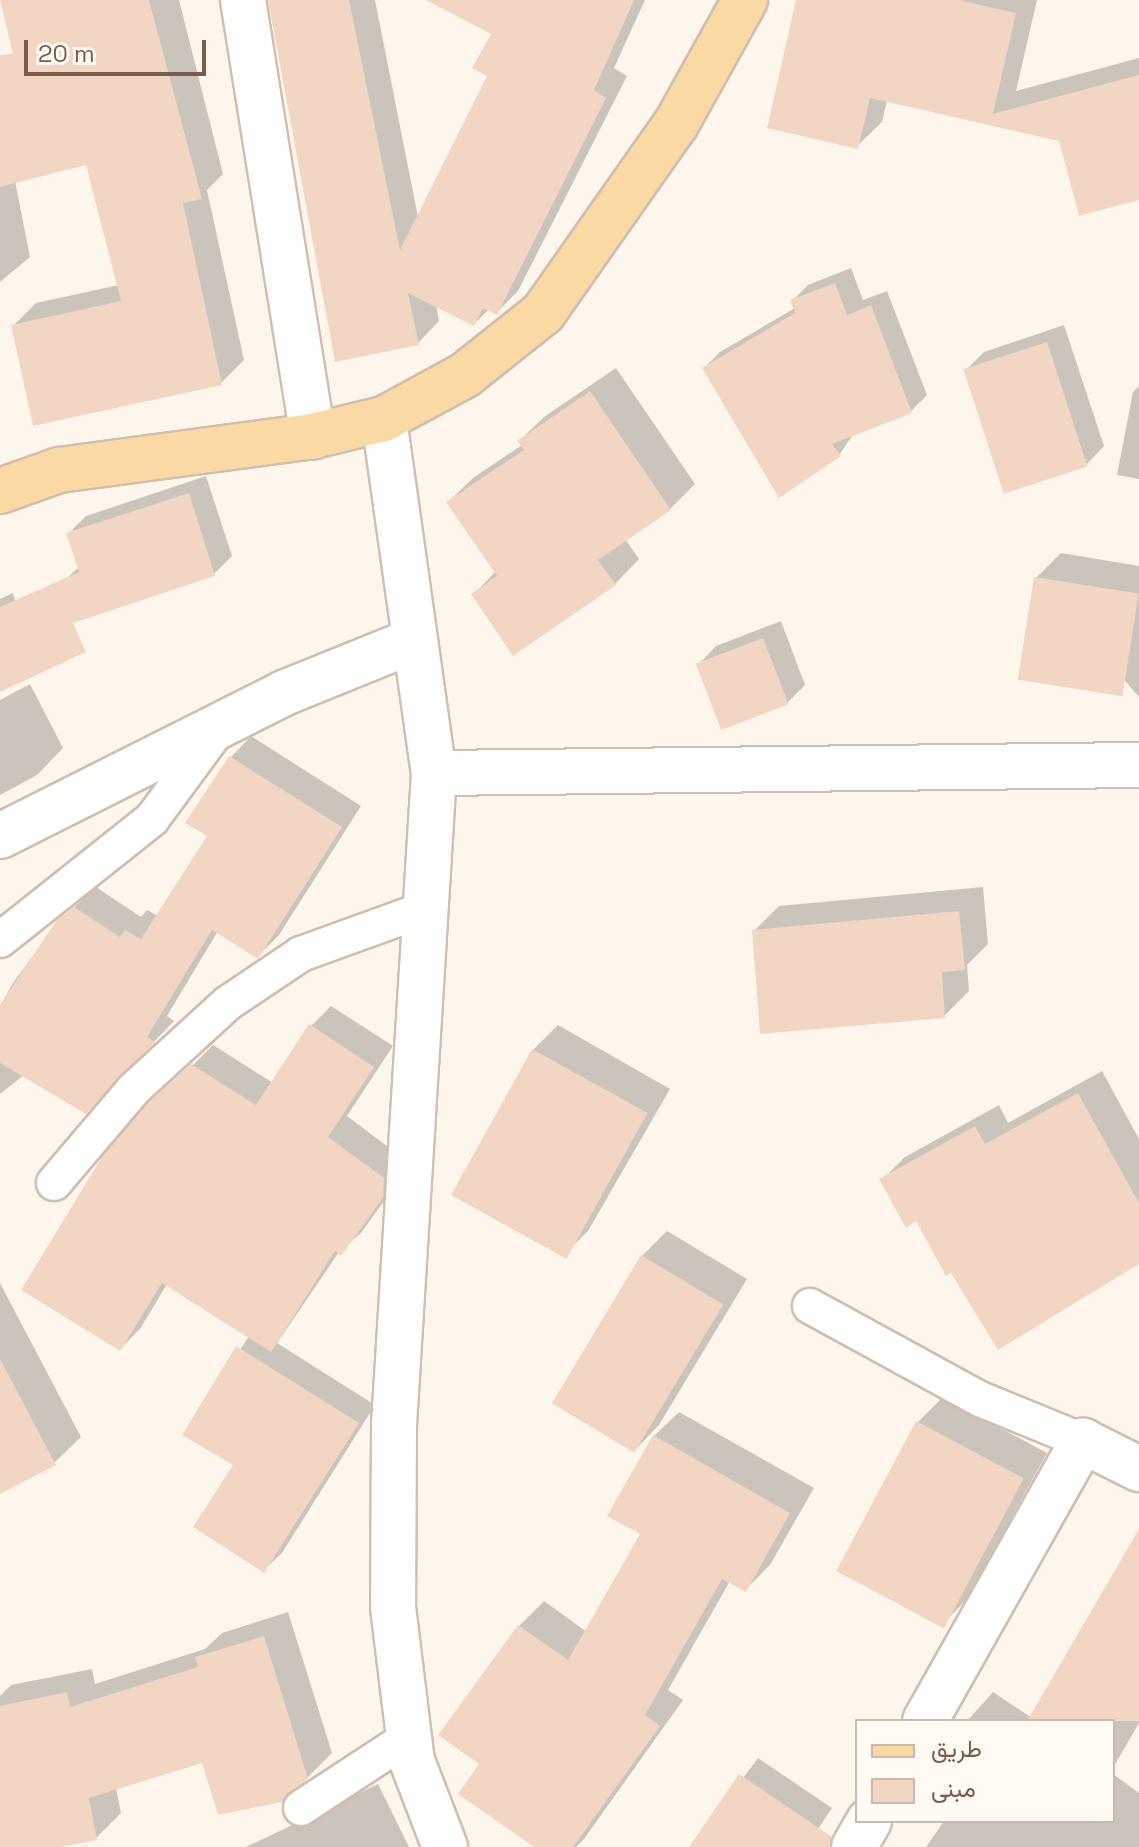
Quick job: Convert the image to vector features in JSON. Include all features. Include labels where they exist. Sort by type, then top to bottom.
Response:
[{"type":"main road","points":[[0,491],[59,470],[313,436],[384,419],[465,375],[543,313],[676,124],[745,0]]},
{"type":"street","points":[[243,0],[313,436]]},
{"type":"street","points":[[384,419],[434,773],[394,1425],[393,1607],[412,1761],[445,1847]]},
{"type":"street","points":[[0,836],[284,693],[415,640]]},
{"type":"street","points":[[434,773],[1139,765]]},
{"type":"street","points":[[926,1719],[1083,1441],[1139,1469]]},
{"type":"street","points":[[854,1847],[868,1823]]},
{"type":"lane","points":[[0,940],[152,819],[221,725]]},
{"type":"lane","points":[[54,1183],[134,1089],[228,1003],[301,954],[425,909]]},
{"type":"lane","points":[[810,1306],[980,1399],[1083,1441]]},
{"type":"lane","points":[[301,1808],[409,1737]]},
{"type":"building","points":[[0,0],[149,0],[202,199],[183,203],[222,385],[33,426],[11,325],[121,301],[86,165],[0,187],[0,55],[13,54]]},
{"type":"building","points":[[268,0],[349,0],[400,250],[487,76],[472,68],[491,34],[426,0],[634,0],[594,90],[606,98],[497,315],[483,308],[474,326],[408,293],[419,345],[335,362]]},
{"type":"building","points":[[796,0],[959,0],[1016,13],[993,114],[1139,75],[1139,200],[1079,216],[1059,141],[870,98],[858,149],[767,128]]},
{"type":"building","points":[[835,283],[847,315],[871,305],[912,413],[832,444],[841,456],[779,498],[702,368],[795,313],[790,300]]},
{"type":"building","points":[[1047,342],[1087,467],[1004,494],[963,369]]},
{"type":"building","points":[[590,391],[671,510],[598,560],[616,585],[513,656],[471,594],[497,576],[446,502],[524,450],[517,441]]},
{"type":"building","points":[[189,493],[215,576],[73,623],[86,652],[0,692],[0,607],[79,572],[66,533]]},
{"type":"building","points":[[1034,577],[1139,594],[1122,696],[1018,680]]},
{"type":"building","points":[[763,638],[788,704],[721,730],[696,664]]},
{"type":"building","points":[[229,756],[342,827],[258,959],[212,930],[147,1037],[155,1042],[86,1114],[0,1063],[0,1005],[56,921],[74,907],[120,937],[125,930],[141,939],[207,836],[185,823]]},
{"type":"building","points":[[959,911],[965,970],[942,972],[945,1018],[760,1034],[752,930]]},
{"type":"building","points":[[309,1024],[374,1067],[328,1137],[384,1178],[383,1198],[341,1256],[335,1251],[271,1352],[162,1283],[120,1351],[21,1290],[102,1157],[148,1103],[191,1064],[256,1105]]},
{"type":"building","points":[[532,1049],[647,1113],[566,1259],[451,1195]]},
{"type":"building","points":[[1078,1093],[1139,1203],[1139,1264],[998,1350],[951,1273],[946,1276],[916,1221],[906,1228],[879,1179],[975,1126],[985,1144]]},
{"type":"building","points":[[641,1255],[723,1304],[634,1453],[552,1403]]},
{"type":"building","points":[[236,1346],[359,1423],[264,1573],[193,1527],[233,1465],[182,1435]]},
{"type":"building","points":[[0,1359],[56,1465],[0,1494]]},
{"type":"building","points":[[916,1421],[1024,1478],[944,1628],[836,1571]]},
{"type":"building","points":[[653,1435],[790,1513],[746,1592],[722,1579],[645,1715],[660,1726],[573,1847],[534,1847],[458,1794],[479,1764],[438,1735],[518,1625],[568,1660],[640,1534],[607,1516]]},
{"type":"building","points":[[1139,1529],[1139,1721],[1028,1719]]},
{"type":"building","points":[[264,1636],[308,1779],[282,1802],[218,1815],[202,1763],[89,1798],[97,1840],[61,1847],[0,1847],[0,1706],[67,1692],[70,1707],[198,1667],[195,1657]]},
{"type":"building","points":[[739,1774],[832,1837],[829,1847],[689,1847]]}]
